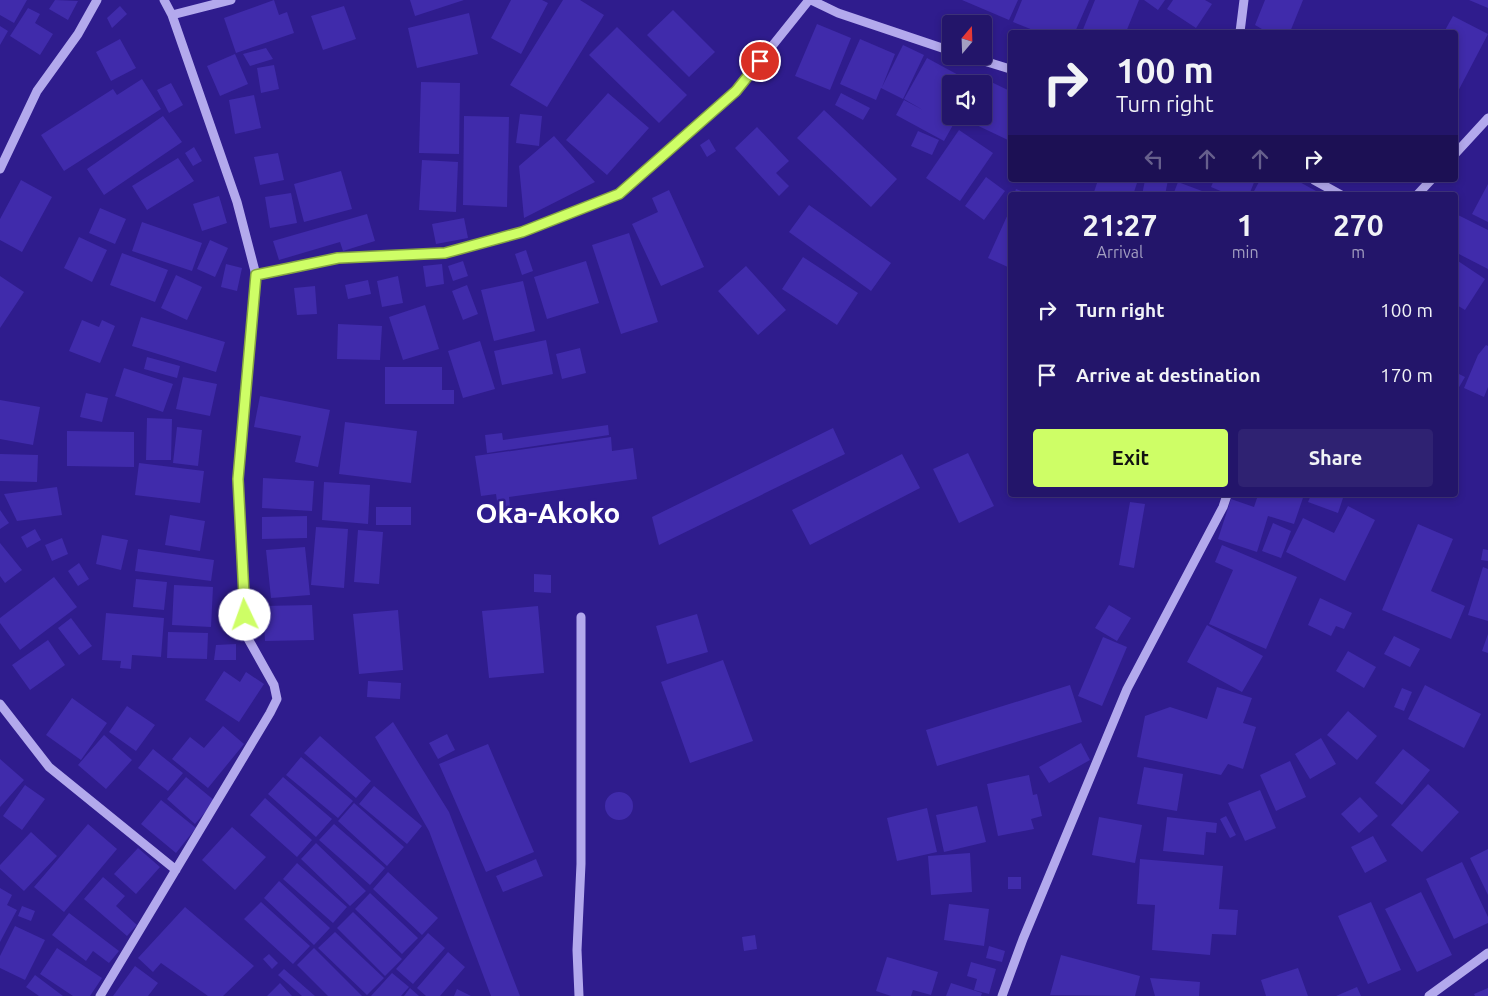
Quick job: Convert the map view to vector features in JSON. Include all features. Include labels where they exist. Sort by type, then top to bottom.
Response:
[{"type":"street","points":[[0,169],[36,90],[78,34],[97,0]]},
{"type":"street","points":[[100,996],[266,721],[277,699],[274,685],[246,635],[238,479],[256,275],[237,202],[172,15],[164,0]]},
{"type":"street","points":[[172,15],[231,0]]},
{"type":"street","points":[[256,275],[338,258],[445,253],[522,232],[619,194],[736,91],[810,0],[838,13],[942,48]]},
{"type":"street","points":[[1240,30],[1244,0]]},
{"type":"street","points":[[992,63],[1008,68]]},
{"type":"street","points":[[1458,151],[1488,118]]},
{"type":"street","points":[[1318,182],[1336,192]]},
{"type":"street","points":[[1420,192],[1429,182]]},
{"type":"street","points":[[1002,996],[1023,939],[1128,689],[1223,507],[1226,497]]},
{"type":"street","points":[[579,996],[577,950],[580,864],[581,617]]},
{"type":"street","points":[[0,704],[49,767],[176,870]]},
{"type":"street","points":[[1429,996],[1488,953]]},
{"type":"building","points":[[0,0],[27,0],[14,23],[0,15]]},
{"type":"building","points":[[55,0],[78,1],[68,20],[49,9]]},
{"type":"building","points":[[274,0],[279,15],[287,12],[294,33],[236,53],[224,18]]},
{"type":"building","points":[[410,0],[464,0],[415,16]]},
{"type":"building","points":[[511,0],[542,0],[548,3],[521,54],[491,38]]},
{"type":"building","points":[[563,0],[580,0],[604,15],[547,107],[510,85]]},
{"type":"building","points":[[962,0],[1018,0],[1009,20]]},
{"type":"building","points":[[1022,0],[1089,0],[1076,30],[1033,30],[1013,22]]},
{"type":"building","points":[[1095,0],[1139,0],[1127,30],[1083,30]]},
{"type":"building","points":[[1144,0],[1165,0],[1158,10]]},
{"type":"building","points":[[1173,0],[1205,0],[1212,4],[1196,28],[1167,9]]},
{"type":"building","points":[[1265,0],[1303,0],[1291,30],[1264,30],[1255,25]]},
{"type":"building","points":[[1469,0],[1488,0],[1488,8]]},
{"type":"building","points":[[120,6],[127,14],[112,28],[107,18]]},
{"type":"building","points":[[344,6],[356,39],[323,50],[311,16]]},
{"type":"building","points":[[28,8],[40,14],[35,23],[53,34],[40,55],[10,36]]},
{"type":"building","points":[[673,10],[715,52],[689,77],[647,35]]},
{"type":"building","points":[[469,13],[478,54],[417,68],[408,28]]},
{"type":"building","points":[[1453,16],[1488,34],[1458,91],[1458,30],[1445,30]]},
{"type":"building","points":[[817,24],[851,38],[830,90],[795,76]]},
{"type":"building","points":[[0,26],[8,31],[0,45]]},
{"type":"building","points":[[617,27],[687,95],[659,123],[589,55]]},
{"type":"building","points":[[120,39],[136,68],[111,81],[96,52]]},
{"type":"building","points":[[860,39],[895,54],[882,87],[903,45],[924,55],[903,99],[881,88],[876,100],[840,84]]},
{"type":"building","points":[[266,48],[273,59],[250,66],[243,54]]},
{"type":"building","points":[[235,54],[248,84],[220,96],[207,66]]},
{"type":"building","points":[[927,58],[958,75],[942,75],[942,125],[953,125],[944,141],[896,115],[904,100],[923,110],[904,99]]},
{"type":"building","points":[[274,65],[279,89],[261,93],[257,68]]},
{"type":"building","points":[[142,79],[161,109],[64,171],[41,135],[113,89],[117,95]]},
{"type":"building","points":[[421,82],[460,83],[459,154],[419,153]]},
{"type":"building","points":[[992,82],[1008,90],[1008,140],[976,125],[992,125]]},
{"type":"building","points":[[171,83],[183,105],[169,113],[157,90]]},
{"type":"building","points":[[608,93],[649,128],[607,175],[566,140]]},
{"type":"building","points":[[841,93],[870,108],[863,120],[835,105]]},
{"type":"building","points":[[254,95],[261,128],[235,134],[229,100]]},
{"type":"building","points":[[824,110],[897,179],[871,207],[797,138]]},
{"type":"building","points":[[520,114],[542,116],[539,146],[516,143]]},
{"type":"building","points":[[163,116],[182,142],[104,195],[87,169]]},
{"type":"building","points":[[464,116],[509,117],[507,207],[463,205]]},
{"type":"building","points":[[757,127],[789,161],[776,173],[789,186],[779,196],[735,148]]},
{"type":"building","points":[[959,130],[993,153],[960,201],[926,178]]},
{"type":"building","points":[[918,131],[939,140],[932,155],[911,146]]},
{"type":"building","points":[[554,136],[595,182],[524,218],[519,166]]},
{"type":"building","points":[[709,139],[716,151],[707,157],[700,145]]},
{"type":"building","points":[[194,147],[202,161],[193,166],[185,153]]},
{"type":"building","points":[[278,153],[284,180],[260,185],[254,157]]},
{"type":"building","points":[[178,158],[194,181],[147,210],[132,186]]},
{"type":"building","points":[[422,160],[458,162],[456,212],[419,210]]},
{"type":"building","points":[[341,171],[352,209],[304,222],[294,184]]},
{"type":"building","points":[[986,177],[1005,191],[984,220],[965,206]]},
{"type":"building","points":[[21,180],[52,197],[22,252],[0,240],[0,219]]},
{"type":"building","points":[[1097,182],[1137,182],[1134,192],[1094,192]]},
{"type":"building","points":[[1145,182],[1168,182],[1166,192],[1143,192]]},
{"type":"building","points":[[1178,182],[1202,191],[1202,192],[1174,192]]},
{"type":"building","points":[[1213,182],[1254,182],[1250,192],[1223,192],[1211,187]]},
{"type":"building","points":[[1259,182],[1300,182],[1316,191],[1316,192],[1254,192]]},
{"type":"building","points":[[1488,184],[1488,222],[1472,214]]},
{"type":"building","points":[[669,190],[704,267],[661,286],[632,224],[658,212],[652,198]]},
{"type":"building","points":[[291,193],[297,223],[270,228],[265,197]]},
{"type":"building","points":[[219,196],[227,223],[202,231],[193,204]]},
{"type":"building","points":[[809,205],[891,263],[871,291],[789,232]]},
{"type":"building","points":[[100,208],[126,219],[115,244],[89,233]]},
{"type":"building","points":[[367,214],[375,241],[343,251],[340,242],[279,260],[273,241]]},
{"type":"building","points":[[1008,214],[1008,267],[988,258]]},
{"type":"building","points":[[1458,215],[1488,230],[1488,269],[1458,254]]},
{"type":"building","points":[[464,218],[468,238],[436,244],[432,224]]},
{"type":"building","points":[[142,222],[202,243],[192,271],[132,251]]},
{"type":"building","points":[[629,233],[658,322],[621,334],[592,245]]},
{"type":"building","points":[[79,237],[107,250],[92,282],[64,268]]},
{"type":"building","points":[[210,240],[228,248],[215,277],[197,269]]},
{"type":"building","points":[[526,250],[533,271],[522,275],[515,254]]},
{"type":"building","points":[[122,253],[168,270],[155,302],[110,285]]},
{"type":"building","points":[[803,257],[858,293],[837,325],[782,289]]},
{"type":"building","points":[[463,261],[468,276],[453,281],[448,266]]},
{"type":"building","points":[[586,261],[599,303],[547,319],[534,277]]},
{"type":"building","points":[[1458,261],[1485,279],[1465,310],[1458,306]]},
{"type":"building","points":[[226,264],[242,268],[237,291],[221,287]]},
{"type":"building","points":[[442,264],[444,284],[426,287],[423,266]]},
{"type":"building","points":[[746,266],[786,310],[758,335],[718,291]]},
{"type":"building","points":[[176,275],[202,287],[187,320],[161,308]]},
{"type":"building","points":[[0,276],[24,292],[0,328]]},
{"type":"building","points":[[398,276],[403,303],[382,307],[377,281]]},
{"type":"building","points":[[368,280],[371,294],[348,299],[345,285]]},
{"type":"building","points":[[523,281],[535,331],[494,341],[481,290]]},
{"type":"building","points":[[467,285],[478,314],[463,320],[452,291]]},
{"type":"building","points":[[315,286],[317,314],[297,315],[294,288]]},
{"type":"building","points":[[425,305],[439,349],[403,360],[389,317]]},
{"type":"building","points":[[141,317],[225,342],[216,372],[132,346]]},
{"type":"building","points":[[82,320],[99,327],[102,320],[115,326],[100,363],[69,351]]},
{"type":"building","points":[[338,324],[382,326],[380,360],[337,359]]},
{"type":"building","points":[[546,340],[553,374],[502,385],[494,351]]},
{"type":"building","points":[[480,341],[495,389],[463,398],[448,351]]},
{"type":"building","points":[[1486,345],[1488,346],[1488,387],[1484,397],[1464,388],[1478,355]]},
{"type":"building","points":[[580,348],[586,373],[562,379],[556,354]]},
{"type":"building","points":[[147,357],[180,366],[177,378],[144,369]]},
{"type":"building","points":[[385,367],[442,367],[442,390],[454,390],[454,404],[385,404]]},
{"type":"building","points":[[124,368],[173,384],[163,412],[115,396]]},
{"type":"building","points":[[1458,374],[1465,377],[1458,389]]},
{"type":"building","points":[[183,377],[217,384],[210,416],[176,409]]},
{"type":"building","points":[[86,393],[108,398],[102,422],[80,417]]},
{"type":"building","points":[[260,396],[330,410],[318,467],[295,462],[301,436],[254,427]]},
{"type":"building","points":[[0,400],[40,407],[33,445],[0,439]]},
{"type":"building","points":[[147,418],[172,419],[171,460],[146,460]]},
{"type":"building","points":[[345,422],[417,431],[411,483],[339,474]]},
{"type":"building","points":[[608,425],[609,435],[487,453],[485,435],[502,433],[503,440]]},
{"type":"building","points":[[177,427],[202,430],[198,466],[173,463]]},
{"type":"building","points":[[833,428],[845,454],[659,545],[652,517]]},
{"type":"building","points":[[67,431],[134,432],[134,467],[67,466]]},
{"type":"building","points":[[611,437],[612,451],[633,448],[637,479],[509,497],[510,506],[498,508],[496,494],[481,496],[475,456]]},
{"type":"building","points":[[968,453],[994,506],[959,523],[933,469]]},
{"type":"building","points":[[0,454],[38,455],[37,482],[0,481]]},
{"type":"building","points":[[902,454],[920,488],[810,545],[792,510]]},
{"type":"building","points":[[139,463],[204,471],[200,503],[135,495]]},
{"type":"building","points":[[263,478],[314,481],[312,511],[262,508]]},
{"type":"building","points":[[324,482],[370,485],[368,524],[322,520]]},
{"type":"building","points":[[57,487],[62,515],[17,521],[4,494]]},
{"type":"building","points":[[1257,497],[1303,497],[1294,524],[1268,516],[1257,552],[1218,539],[1231,499],[1254,507]]},
{"type":"building","points":[[1310,497],[1343,497],[1338,513],[1308,502]]},
{"type":"building","points":[[1130,502],[1145,504],[1134,568],[1119,565]]},
{"type":"building","points":[[1348,506],[1375,520],[1345,581],[1286,552],[1303,518],[1334,533]]},
{"type":"building","points":[[376,507],[411,507],[411,525],[376,525]]},
{"type":"building","points":[[0,510],[9,523],[0,529]]},
{"type":"building","points":[[170,515],[205,521],[200,551],[165,545]]},
{"type":"building","points":[[307,516],[307,538],[262,539],[262,517]]},
{"type":"building","points":[[1273,523],[1291,531],[1281,558],[1262,551]]},
{"type":"building","points":[[1418,524],[1453,539],[1431,591],[1465,606],[1451,639],[1382,610]]},
{"type":"building","points":[[316,527],[348,529],[344,588],[311,585]]},
{"type":"building","points":[[35,529],[41,540],[27,548],[21,537]]},
{"type":"building","points":[[358,530],[383,532],[379,584],[354,582]]},
{"type":"building","points":[[102,535],[128,540],[121,570],[96,564]]},
{"type":"building","points":[[62,538],[68,554],[52,561],[45,545]]},
{"type":"building","points":[[0,543],[22,570],[5,583],[0,576]]},
{"type":"building","points":[[1222,545],[1297,577],[1266,649],[1209,624],[1233,570],[1215,562]]},
{"type":"building","points":[[305,547],[310,595],[271,598],[266,550]]},
{"type":"building","points":[[138,549],[214,560],[211,581],[135,571]]},
{"type":"building","points":[[1483,549],[1488,550],[1488,561],[1481,560]]},
{"type":"building","points":[[79,563],[89,579],[78,586],[68,571]]},
{"type":"building","points":[[1483,567],[1488,569],[1488,621],[1468,615]]},
{"type":"building","points":[[534,574],[551,575],[551,593],[534,592]]},
{"type":"building","points":[[54,577],[77,607],[20,650],[0,623],[0,618]]},
{"type":"building","points":[[136,579],[167,582],[164,610],[133,607]]},
{"type":"building","points":[[174,585],[213,587],[211,627],[172,625]]},
{"type":"building","points":[[1320,598],[1352,613],[1344,629],[1336,626],[1331,636],[1308,625]]},
{"type":"building","points":[[312,605],[314,640],[265,641],[263,606]]},
{"type":"building","points":[[1109,605],[1131,618],[1117,641],[1095,628]]},
{"type":"building","points":[[538,606],[544,673],[489,678],[482,611]]},
{"type":"building","points":[[398,610],[403,670],[359,674],[353,614]]},
{"type":"building","points":[[106,613],[164,618],[161,657],[132,655],[131,669],[120,668],[121,661],[102,660]]},
{"type":"building","points":[[697,614],[708,652],[667,664],[656,626]]},
{"type":"building","points":[[71,618],[92,646],[79,655],[58,628]]},
{"type":"building","points":[[1207,625],[1263,656],[1242,692],[1187,662]]},
{"type":"building","points":[[168,632],[208,633],[207,659],[167,658]]},
{"type":"building","points":[[1488,634],[1488,653],[1482,651]]},
{"type":"building","points":[[1394,636],[1420,649],[1410,667],[1384,654]]},
{"type":"building","points":[[1103,637],[1127,647],[1102,706],[1078,696]]},
{"type":"building","points":[[48,640],[65,665],[30,690],[12,665]]},
{"type":"building","points":[[236,644],[236,660],[214,660],[216,645]]},
{"type":"building","points":[[1348,651],[1376,667],[1364,688],[1336,671]]},
{"type":"building","points":[[723,660],[753,741],[690,763],[661,682]]},
{"type":"building","points":[[224,671],[240,682],[246,672],[264,684],[239,722],[205,700]]},
{"type":"building","points":[[368,681],[401,683],[400,699],[367,697]]},
{"type":"building","points":[[1070,685],[1082,722],[937,766],[926,730]]},
{"type":"building","points":[[1425,685],[1481,714],[1464,748],[1408,719]]},
{"type":"building","points":[[1217,687],[1252,698],[1243,723],[1256,727],[1243,769],[1228,764],[1221,775],[1137,757],[1145,716],[1170,707],[1207,719]]},
{"type":"building","points":[[1402,688],[1412,692],[1404,711],[1394,707]]},
{"type":"building","points":[[72,698],[107,723],[81,760],[46,735]]},
{"type":"building","points":[[127,706],[155,725],[136,751],[109,732]]},
{"type":"building","points":[[1348,711],[1377,736],[1357,760],[1327,735]]},
{"type":"building","points":[[393,722],[449,812],[520,996],[491,996],[429,831],[375,737]]},
{"type":"building","points":[[223,726],[244,744],[208,788],[172,759],[190,737],[204,748]]},
{"type":"building","points":[[447,734],[455,750],[438,759],[429,743]]},
{"type":"building","points":[[104,735],[132,760],[106,789],[78,765]]},
{"type":"building","points":[[320,736],[371,781],[356,798],[304,753]]},
{"type":"building","points":[[1321,738],[1336,764],[1310,779],[1295,754]]},
{"type":"building","points":[[1081,743],[1090,760],[1049,783],[1039,767]]},
{"type":"building","points":[[488,744],[534,852],[486,872],[439,764]]},
{"type":"building","points":[[153,749],[183,773],[168,791],[138,768]]},
{"type":"building","points":[[1403,749],[1430,770],[1402,805],[1375,783]]},
{"type":"building","points":[[301,757],[353,801],[338,818],[286,775]]},
{"type":"building","points":[[0,759],[24,780],[0,807]]},
{"type":"building","points":[[1290,761],[1306,797],[1276,811],[1260,775]]},
{"type":"building","points":[[1144,767],[1183,774],[1177,811],[1137,804]]},
{"type":"building","points":[[1029,775],[1033,795],[1037,794],[1042,816],[1031,819],[1034,829],[998,836],[987,784]]},
{"type":"building","points":[[186,777],[215,801],[195,824],[167,799]]},
{"type":"building","points":[[283,777],[332,819],[316,837],[268,794]]},
{"type":"building","points":[[1428,784],[1459,812],[1422,852],[1391,825]]},
{"type":"building","points":[[25,785],[45,799],[22,830],[3,816]]},
{"type":"building","points":[[374,786],[422,826],[407,844],[359,804]]},
{"type":"building","points":[[1260,790],[1276,828],[1245,841],[1228,803]]},
{"type":"building","points":[[619,792],[629,796],[633,806],[629,816],[619,820],[609,816],[605,806],[609,796]]},
{"type":"building","points":[[1360,797],[1378,816],[1359,833],[1341,814]]},
{"type":"building","points":[[265,798],[312,840],[297,857],[250,815]]},
{"type":"building","points":[[161,800],[196,828],[176,853],[141,824]]},
{"type":"building","points":[[354,803],[404,847],[387,866],[338,821]]},
{"type":"building","points":[[977,806],[986,842],[944,852],[936,815]]},
{"type":"building","points":[[927,808],[937,852],[897,861],[887,818]]},
{"type":"building","points":[[1226,816],[1236,835],[1230,838],[1220,819]]},
{"type":"building","points":[[1099,817],[1142,825],[1135,863],[1092,855]]},
{"type":"building","points":[[1167,817],[1217,823],[1216,833],[1206,832],[1204,855],[1163,851]]},
{"type":"building","points":[[88,824],[117,849],[64,912],[34,887]]},
{"type":"building","points":[[334,824],[385,868],[370,885],[319,840]]},
{"type":"building","points":[[232,827],[266,857],[235,890],[202,860]]},
{"type":"building","points":[[31,832],[57,856],[24,891],[0,869],[0,865]]},
{"type":"building","points":[[1373,836],[1387,861],[1365,873],[1351,847]]},
{"type":"building","points":[[316,843],[366,891],[350,906],[301,859]]},
{"type":"building","points":[[138,848],[160,867],[136,894],[114,874]]},
{"type":"building","points":[[1488,849],[1488,895],[1470,858]]},
{"type":"building","points":[[970,853],[972,892],[931,895],[928,856]]},
{"type":"building","points":[[536,859],[543,876],[503,892],[496,876]]},
{"type":"building","points":[[1140,859],[1223,866],[1219,909],[1238,910],[1236,935],[1212,934],[1210,955],[1152,950],[1155,905],[1137,904]]},
{"type":"building","points":[[1462,862],[1488,917],[1488,923],[1454,939],[1426,879]]},
{"type":"building","points":[[297,863],[347,907],[333,923],[283,879]]},
{"type":"building","points":[[388,872],[438,918],[422,935],[373,889]]},
{"type":"building","points":[[103,877],[125,896],[116,906],[137,925],[127,936],[84,899]]},
{"type":"building","points":[[1008,877],[1021,877],[1021,889],[1008,889]]},
{"type":"building","points":[[279,881],[330,928],[314,945],[264,898]]},
{"type":"building","points":[[0,888],[12,895],[7,905],[17,910],[0,942]]},
{"type":"building","points":[[1421,892],[1452,955],[1417,972],[1385,909]]},
{"type":"building","points":[[370,893],[418,938],[402,954],[355,909]]},
{"type":"building","points":[[261,902],[310,946],[293,964],[244,919]]},
{"type":"building","points":[[1371,902],[1401,970],[1368,984],[1338,916]]},
{"type":"building","points":[[949,904],[989,909],[984,946],[944,940]]},
{"type":"building","points":[[22,906],[35,911],[31,921],[18,916]]},
{"type":"building","points":[[185,907],[254,966],[223,996],[208,996],[161,963],[153,972],[138,958]]},
{"type":"building","points":[[353,912],[402,959],[385,976],[337,928]]},
{"type":"building","points":[[69,913],[119,951],[109,963],[93,951],[86,961],[52,935]]},
{"type":"building","points":[[15,926],[45,940],[25,980],[0,968],[0,956]]},
{"type":"building","points":[[335,932],[384,978],[367,995],[318,948]]},
{"type":"building","points":[[428,933],[445,948],[413,984],[396,969]]},
{"type":"building","points":[[755,935],[757,949],[744,951],[742,937]]},
{"type":"building","points":[[989,946],[1005,951],[1002,962],[986,958]]},
{"type":"building","points":[[57,948],[102,978],[90,996],[73,996],[40,974]]},
{"type":"building","points":[[314,948],[362,996],[328,996],[297,965]]},
{"type":"building","points":[[448,952],[465,967],[440,996],[426,996],[417,988]]},
{"type":"building","points":[[269,954],[278,963],[272,969],[263,959]]},
{"type":"building","points":[[1061,955],[1140,976],[1135,996],[1050,995]]},
{"type":"building","points":[[887,957],[938,972],[931,995],[913,990],[911,996],[891,996],[876,991]]},
{"type":"building","points":[[971,962],[996,969],[989,994],[974,990],[977,979],[967,976]]},
{"type":"building","points":[[135,966],[158,983],[148,996],[113,996]]},
{"type":"building","points":[[1298,968],[1308,996],[1266,996],[1261,980]]},
{"type":"building","points":[[284,969],[315,996],[302,996],[278,975]]},
{"type":"building","points":[[392,973],[409,987],[401,996],[371,996]]},
{"type":"building","points":[[35,975],[63,996],[39,996],[26,987]]},
{"type":"building","points":[[1150,978],[1200,982],[1199,996],[1155,996]]},
{"type":"building","points":[[280,983],[292,996],[267,996]]},
{"type":"building","points":[[951,983],[982,993],[981,996],[946,996]]},
{"type":"building","points":[[1357,987],[1361,996],[1336,996]]},
{"type":"building","points":[[410,988],[419,996],[404,996]]},
{"type":"building","points":[[1488,988],[1488,996],[1475,996],[1474,994]]},
{"type":"building","points":[[457,989],[471,996],[454,996]]},
{"type":"district","name":"Oka-Akoko","points":[[548,513]]},
{"type":"route","points":[[245,615],[238,479],[256,275],[338,258],[445,253],[522,232],[619,194],[736,91],[760,61]]}]
